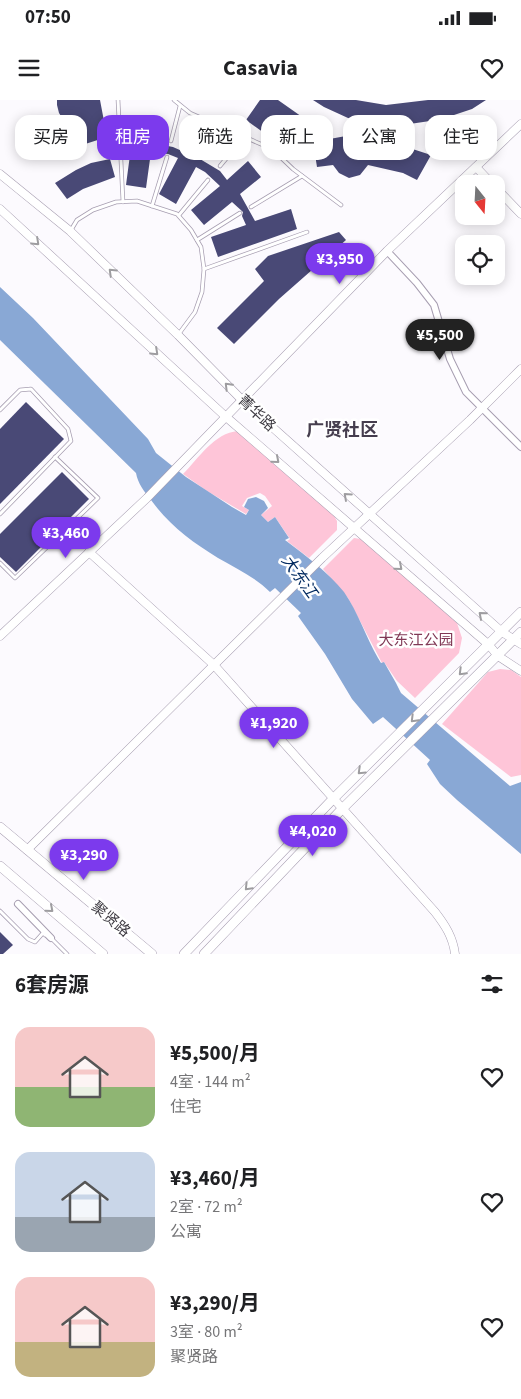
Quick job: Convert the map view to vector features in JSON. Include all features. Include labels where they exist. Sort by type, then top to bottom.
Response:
[{"type":"main road","points":[[184,954],[333,799],[521,612]]},
{"type":"main road","points":[[204,954],[342,809],[442,710],[519,638]]},
{"type":"main road","name":"聚贤路","points":[[0,827],[152,954]]},
{"type":"main road","name":"聚贤路","points":[[0,866],[103,954]]},
{"type":"street","points":[[0,636],[147,498],[387,252],[521,124]]},
{"type":"street","points":[[476,167],[484,175]]},
{"type":"street","name":"菁华路","points":[[0,174],[70,231],[178,335],[243,401],[368,515],[502,632],[519,638]]},
{"type":"street","points":[[505,197],[521,214]]},
{"type":"street","points":[[0,209],[225,416],[489,645],[498,656],[521,671]]},
{"type":"street","points":[[387,252],[417,283],[434,305],[450,359],[466,392],[521,448]]},
{"type":"street","points":[[27,850],[322,558],[482,409],[521,369]]},
{"type":"street","points":[[89,552],[214,665],[435,912],[447,927],[455,954]]},
{"type":"street","points":[[18,904],[51,938]]},
{"type":"lane","points":[[118,100],[123,202]]},
{"type":"lane","points":[[174,100],[194,115]]},
{"type":"lane","points":[[171,141],[180,105]]},
{"type":"lane","points":[[251,140],[272,150],[302,176],[341,205]]},
{"type":"lane","points":[[152,206],[166,160]]},
{"type":"lane","points":[[220,166],[225,160]]},
{"type":"lane","points":[[251,207],[302,176]]},
{"type":"lane","points":[[179,215],[208,180]]},
{"type":"lane","points":[[70,231],[77,220],[93,210],[116,202],[137,201],[179,215],[201,247],[204,269],[202,292],[195,312],[178,335]]},
{"type":"lane","points":[[197,240],[240,213]]},
{"type":"lane","points":[[204,269],[307,232]]},
{"type":"lane","points":[[0,410],[20,390],[31,389],[68,429],[71,441],[0,514]]},
{"type":"lane","points":[[0,563],[15,578],[98,498],[55,457]]},
{"type":"lane","points":[[0,911],[28,940],[35,942],[43,934],[51,938],[67,954]]},
{"type":"green space","points":[[238,431],[333,514],[337,521],[337,530],[309,558],[287,541],[290,539],[275,517],[268,522],[261,515],[272,506],[265,496],[260,493],[247,498],[242,506],[249,510],[246,514],[183,474],[214,441],[229,433]]},
{"type":"green space","name":"大东江公园","points":[[354,538],[368,543],[457,623],[462,638],[459,653],[415,698],[397,681],[384,662],[382,663],[348,598],[323,569]]},
{"type":"green space","name":"大东江公园","points":[[500,669],[511,670],[521,677],[521,775],[511,777],[442,724],[488,672]]},
{"type":"water","name":"大东江","points":[[0,287],[33,318],[148,439],[156,453],[186,477],[246,515],[249,510],[244,507],[248,499],[256,497],[264,501],[268,508],[261,515],[268,522],[275,517],[289,538],[285,540],[324,571],[344,592],[354,608],[378,658],[381,663],[384,662],[401,693],[510,786],[521,782],[521,854],[440,784],[427,764],[430,760],[383,717],[373,724],[352,699],[325,654],[298,616],[301,613],[275,588],[270,592],[252,578],[199,546],[173,525],[144,490],[138,481],[136,473],[0,340]]},
{"type":"building","points":[[57,100],[100,100],[103,115],[97,115],[97,140],[87,143],[87,115],[60,115]]},
{"type":"building","points":[[260,100],[278,100],[299,115],[261,115],[261,131],[251,124],[250,115]]},
{"type":"building","points":[[313,100],[356,100],[386,105],[428,100],[486,100],[472,109],[454,115],[425,115],[425,122],[415,123],[415,115],[343,116]]},
{"type":"building","points":[[343,137],[343,160],[415,160],[415,150],[425,153],[425,160],[428,160],[417,180],[403,173],[368,165],[360,175],[349,178],[339,173],[333,165],[317,167],[316,160],[333,160],[333,138]]},
{"type":"building","points":[[169,146],[179,150],[179,160],[202,160],[220,171],[227,180],[248,161],[261,177],[240,194],[255,221],[291,209],[297,229],[218,257],[211,237],[246,225],[242,216],[243,212],[232,202],[204,225],[191,210],[220,186],[205,172],[196,167],[176,204],[159,194],[178,158],[169,154]]},
{"type":"building","points":[[110,160],[115,177],[83,189],[67,199],[55,183],[91,163]]},
{"type":"building","points":[[129,160],[150,160],[146,188],[126,185]]},
{"type":"building","points":[[339,232],[346,240],[279,299],[234,344],[217,328],[264,281],[255,269],[268,256]]},
{"type":"building","points":[[26,402],[64,439],[0,504],[0,429]]},
{"type":"building","points":[[62,472],[89,499],[16,572],[0,557],[0,534]]},
{"type":"building","points":[[0,932],[13,945],[3,954],[0,954]]},
{"type":"district","name":"广贤社区","points":[[342,430]]}]
